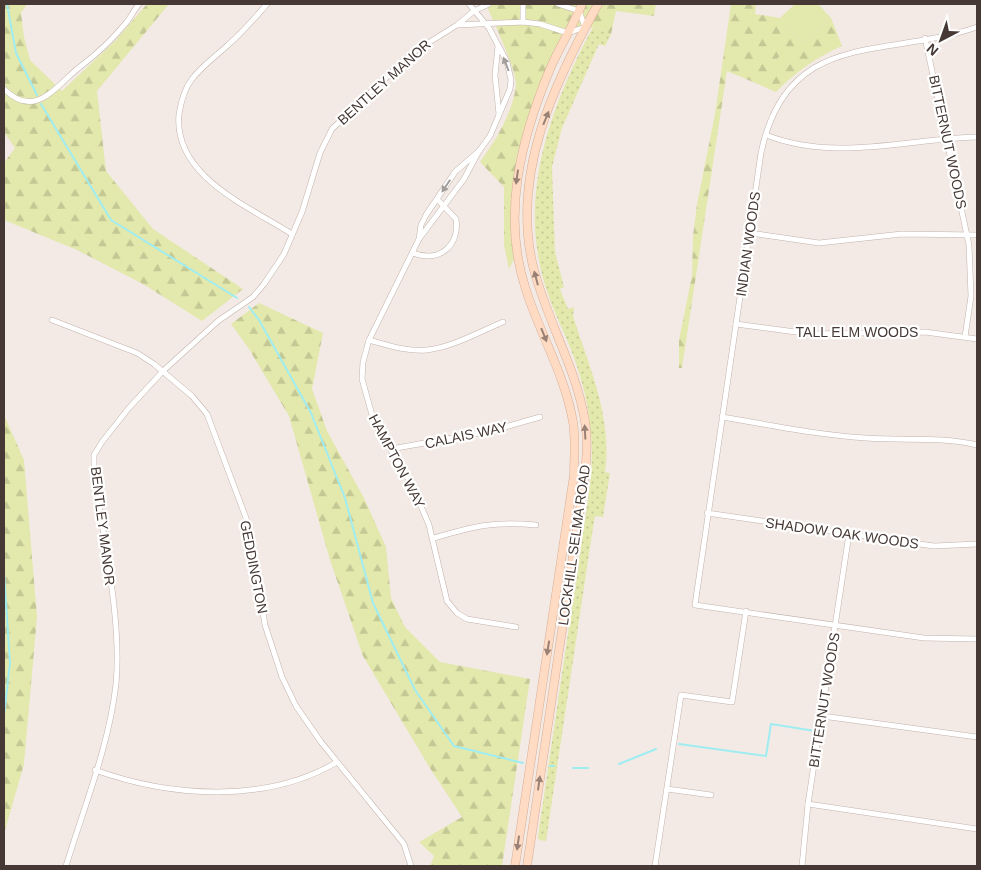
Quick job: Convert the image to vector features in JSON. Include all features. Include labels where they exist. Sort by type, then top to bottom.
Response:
[{"type":"main road","name":"LOCKHILL SELMA ROAD","points":[[527,866],[586,458],[585,422],[570,365],[533,266],[528,224],[529,173],[542,128],[585,27],[598,4]]},
{"type":"main road","name":"LOCKHILL SELMA ROAD","points":[[515,866],[574,475],[573,423],[558,369],[526,290],[516,243],[516,177],[524,143],[551,68],[581,7]]},
{"type":"street","points":[[4,89],[18,99],[26,101],[44,98],[111,41],[139,4]]},
{"type":"street","points":[[267,4],[239,35],[192,78],[185,90],[180,107],[180,131],[183,147],[195,168],[217,186],[292,234]]},
{"type":"street","name":"HAMPTON WAY","points":[[469,4],[484,23],[507,62],[511,80],[506,101],[490,136],[479,151],[455,172],[421,225],[414,253],[369,340],[363,362],[362,379],[374,422],[416,493],[434,538],[447,601],[452,608],[467,619],[516,627]]},
{"type":"street","name":"BENTLEY MANOR","points":[[66,866],[113,703],[116,646],[114,613],[94,473],[94,455],[128,409],[163,372],[218,321],[259,291],[284,254],[310,192],[320,153],[332,129],[412,53],[457,25],[474,11],[489,4]]},
{"type":"street","points":[[523,4],[523,22]]},
{"type":"street","points":[[558,4],[581,7],[585,27],[568,32]]},
{"type":"street","name":"BENTLEY MANOR","points":[[457,25],[523,22],[540,24],[568,32]]},
{"type":"street","name":"INDIAN WOODS","points":[[746,612],[695,605],[707,513],[750,233],[766,135],[772,116],[786,94],[815,68],[851,51],[977,27]]},
{"type":"street","name":"BITTERNUT WOODS","points":[[925,38],[968,234],[972,280],[965,337]]},
{"type":"street","points":[[498,46],[495,75],[499,115]]},
{"type":"street","points":[[766,135],[789,143],[833,149],[856,149],[977,137]]},
{"type":"street","name":"HAMPTON WAY","points":[[419,239],[474,164],[479,151]]},
{"type":"street","points":[[414,253],[422,256],[439,255],[453,243],[456,232],[456,219],[444,204],[437,199]]},
{"type":"street","points":[[750,233],[819,243],[902,234],[977,235]]},
{"type":"street","name":"GEDDINGTON","points":[[52,320],[129,349],[163,372],[200,405],[212,424],[246,518],[252,541],[265,624],[275,658],[296,706],[337,762],[404,844],[411,866]]},
{"type":"street","points":[[369,340],[397,348],[426,350],[448,344],[504,322]]},
{"type":"street","name":"TALL ELM WOODS","points":[[736,324],[812,334],[925,332],[977,339]]},
{"type":"street","points":[[558,369],[570,365]]},
{"type":"street","name":"CALAIS WAY","points":[[391,450],[483,432],[540,417]]},
{"type":"street","points":[[722,417],[840,436],[869,439],[940,439],[977,446]]},
{"type":"street","name":"SHADOW OAK WOODS","points":[[707,513],[934,546],[977,544]]},
{"type":"street","points":[[434,538],[503,522],[536,525]]},
{"type":"street","name":"BITTERNUT WOODS","points":[[802,866],[808,804],[850,534]]},
{"type":"street","points":[[655,866],[681,695],[732,702],[746,612],[924,638],[977,639]]},
{"type":"street","points":[[551,630],[562,632]]},
{"type":"street","points":[[822,716],[953,735],[977,736]]},
{"type":"street","points":[[95,770],[129,782],[165,789],[227,791],[255,789],[299,779],[320,772],[337,762]]},
{"type":"street","points":[[667,789],[710,795]]},
{"type":"street","points":[[525,801],[537,802]]},
{"type":"street","points":[[808,804],[977,829]]},
{"type":"green space","points":[[4,4],[27,4],[21,13],[24,37],[30,60],[62,91],[116,40],[147,4],[169,4],[97,91],[106,171],[153,229],[243,289],[202,321],[143,284],[77,250],[4,220],[4,163],[15,148],[4,132]]},
{"type":"green space","points":[[486,4],[656,4],[654,16],[616,11],[611,34],[593,27],[560,39],[526,124],[517,157],[511,203],[515,257],[509,269],[504,245],[504,187],[480,162],[503,126],[511,107],[516,86],[509,58]]},
{"type":"green space","points":[[731,4],[756,4],[755,14],[780,18],[803,43],[831,18],[842,46],[806,66],[776,92],[727,71],[682,368],[679,368],[679,340],[692,276],[693,236],[697,204],[715,114]]},
{"type":"green space","points":[[795,4],[818,4],[831,18],[803,43],[780,18]]},
{"type":"green space","points":[[593,27],[611,34],[605,46],[599,44],[562,128],[552,167],[555,252],[564,287],[560,289],[568,309],[574,307],[573,316],[603,412],[607,452],[605,472],[610,473],[603,517],[595,516],[546,841],[539,840],[538,836],[589,492],[592,457],[590,423],[584,389],[573,355],[547,291],[538,257],[535,223],[536,189],[551,123],[577,58]]},
{"type":"green space","points":[[782,54],[791,63],[784,70],[775,61]]},
{"type":"green space","points":[[259,303],[323,333],[312,389],[327,431],[364,498],[386,547],[391,598],[405,627],[440,662],[530,679],[502,866],[430,866],[434,856],[419,842],[462,817],[428,765],[363,656],[330,560],[289,416],[249,349],[231,324]]},
{"type":"green space","points":[[4,415],[24,460],[37,617],[24,764],[4,834]]},
{"type":"waterway","points":[[7,4],[16,53],[37,95]]},
{"type":"waterway","points":[[41,104],[111,220],[237,298]]},
{"type":"waterway","points":[[249,307],[259,320],[311,413],[345,498],[373,603],[415,690],[454,746],[523,763]]},
{"type":"waterway","points":[[4,573],[10,663],[4,715]]},
{"type":"waterway","points":[[679,744],[766,756],[771,724],[815,731]]},
{"type":"waterway","points":[[619,764],[656,749]]},
{"type":"waterway","points":[[573,768],[588,768]]}]
